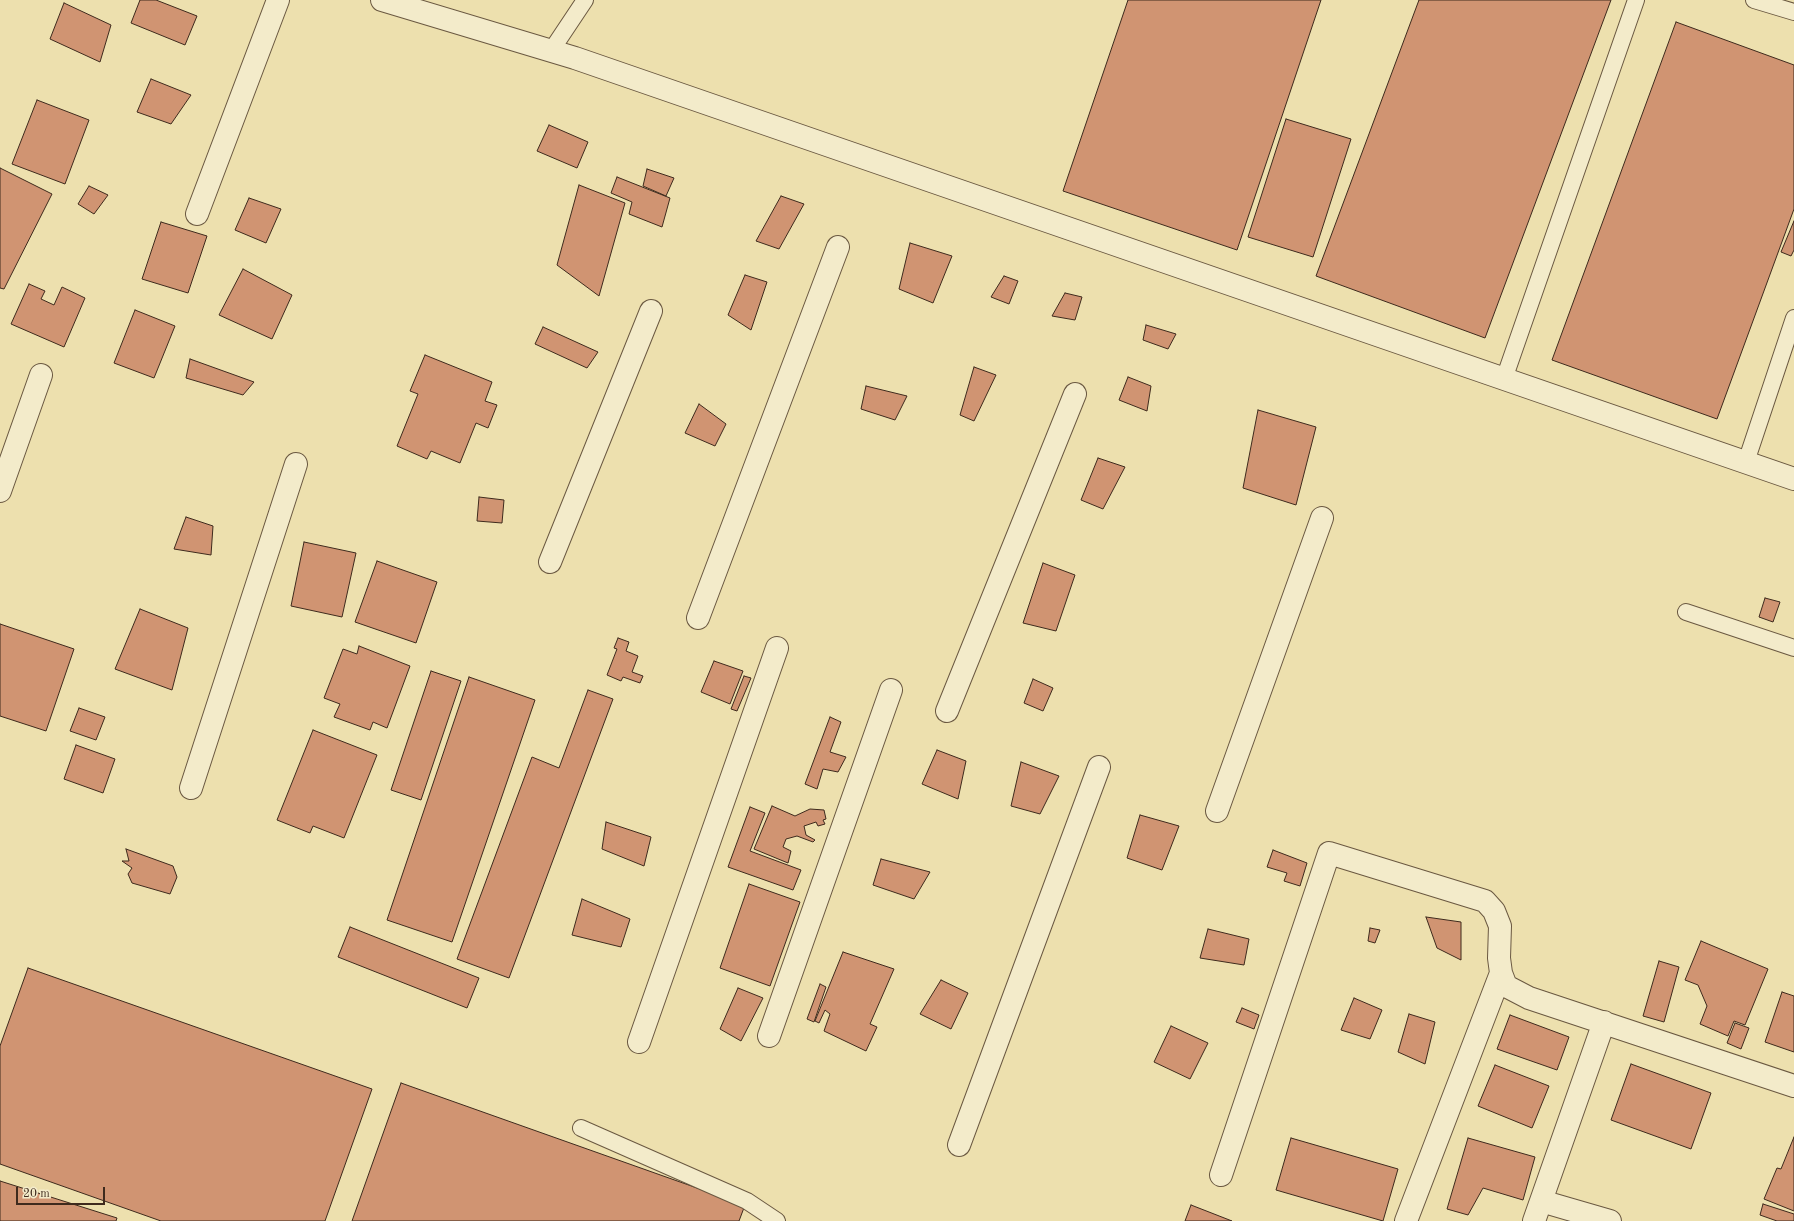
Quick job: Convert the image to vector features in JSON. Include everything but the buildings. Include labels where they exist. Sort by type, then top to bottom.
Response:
[{"type":"street","points":[[197,214],[278,0]]},
{"type":"street","points":[[382,0],[575,58],[1794,479]]},
{"type":"street","points":[[698,618],[838,247]]},
{"type":"street","points":[[550,562],[652,311]]},
{"type":"street","points":[[0,491],[41,375]]},
{"type":"street","points":[[947,711],[1075,394]]},
{"type":"street","points":[[191,788],[296,464]]},
{"type":"street","points":[[1217,811],[1322,518]]},
{"type":"street","points":[[639,1042],[776,648]]},
{"type":"street","points":[[769,1036],[891,690]]},
{"type":"street","points":[[959,1145],[1099,767]]},
{"type":"street","points":[[1221,1175],[1329,853],[1485,901],[1494,911],[1500,926],[1499,958],[1501,973],[1506,986],[1529,998],[1794,1086]]},
{"type":"street","points":[[1406,1221],[1501,973]]},
{"type":"street","points":[[1604,1022],[1537,1211],[1610,1221]]},
{"type":"lane","points":[[551,51],[585,0]]},
{"type":"lane","points":[[1504,379],[1636,0]]},
{"type":"lane","points":[[1754,0],[1794,12]]},
{"type":"lane","points":[[1746,462],[1794,318]]},
{"type":"lane","points":[[1686,612],[1794,648]]},
{"type":"lane","points":[[581,1128],[747,1201],[777,1221]]}]
